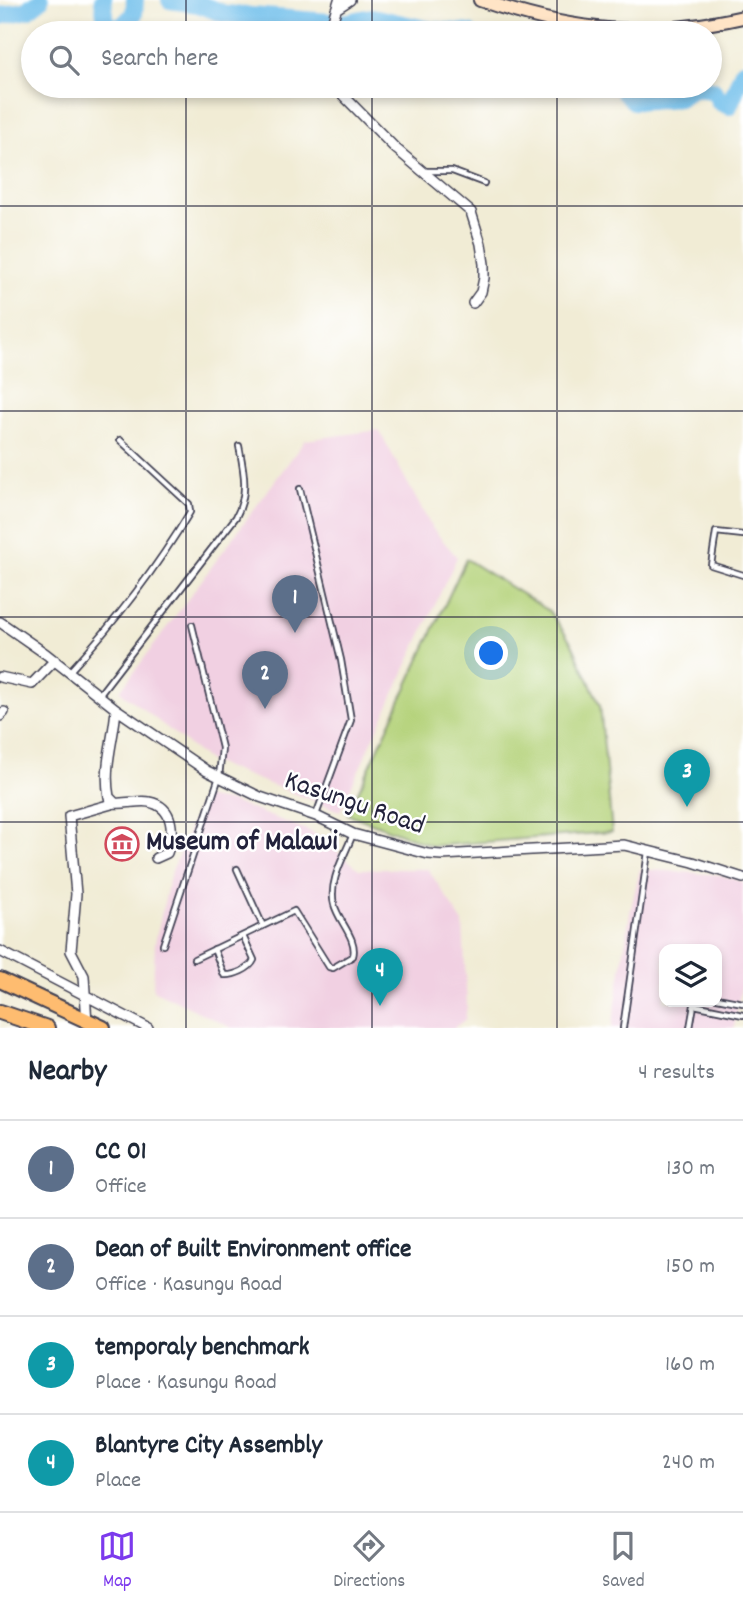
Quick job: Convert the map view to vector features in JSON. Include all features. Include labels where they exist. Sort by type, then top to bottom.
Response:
[{"type":"highway","points":[[0,980],[87,1024],[103,1028]]},
{"type":"highway","points":[[0,1012],[47,1028]]},
{"type":"main road","points":[[480,0],[554,21]]},
{"type":"main road","points":[[719,21],[743,17]]},
{"type":"street","points":[[336,9],[350,0]]},
{"type":"street","points":[[346,98],[387,140],[471,212],[484,264],[481,292],[473,303]]},
{"type":"street","name":"Kasungu Road","points":[[0,622],[55,660],[116,709],[219,777],[260,797],[316,816],[353,834],[428,854],[509,853],[624,845],[743,878]]},
{"type":"street","points":[[0,677],[32,684],[55,660]]},
{"type":"street","points":[[115,803],[109,797],[108,766],[116,709]]},
{"type":"street","points":[[87,1024],[84,976],[71,951],[76,894],[69,816],[115,803],[149,802],[167,814],[172,832],[167,853],[156,858]]},
{"type":"street","points":[[0,951],[148,1028]]},
{"type":"lane","points":[[424,171],[452,171],[484,183]]},
{"type":"lane","points":[[70,672],[129,601],[166,551],[190,512],[189,504],[120,440]]},
{"type":"lane","points":[[99,695],[236,517],[246,492],[239,446]]},
{"type":"lane","points":[[300,488],[341,660],[351,720],[316,816]]},
{"type":"lane","points":[[743,535],[716,532],[711,565],[743,575]]},
{"type":"lane","points":[[163,945],[219,777],[222,748],[192,625]]},
{"type":"lane","points":[[194,959],[291,911],[296,912],[329,967],[333,968],[354,956],[354,947],[334,904],[334,884],[353,834]]},
{"type":"lane","points":[[623,1028],[649,851]]},
{"type":"lane","points":[[237,869],[263,926]]},
{"type":"lane","points":[[214,950],[224,975],[249,967],[254,960],[243,936]]},
{"type":"lane","points":[[722,999],[743,1003]]},
{"type":"lane","points":[[690,1028],[693,1007]]},
{"type":"lane","points":[[710,1007],[743,1015]]},
{"type":"shaded area","points":[[379,430],[432,528],[457,557],[340,811],[209,761],[120,691],[305,440]]},
{"type":"shaded area","points":[[202,797],[232,802],[307,830],[359,869],[428,869],[463,923],[467,1006],[465,1020],[453,1028],[232,1028],[153,990],[155,943],[170,876]]},
{"type":"shaded area","points":[[640,869],[721,875],[743,882],[743,977],[734,1028],[612,1028],[630,913]]},
{"type":"green space","points":[[466,559],[549,611],[571,642],[600,705],[612,832],[432,846],[348,814]]},
{"type":"waterway","points":[[0,16],[27,10],[40,0]]},
{"type":"waterway","points":[[103,0],[106,21]]},
{"type":"waterway","points":[[127,21],[134,14],[135,0]]},
{"type":"waterway","points":[[170,0],[198,4],[225,14],[317,21]]},
{"type":"waterway","points":[[353,21],[372,17],[390,21]]},
{"type":"waterway","points":[[718,98],[729,106],[743,71]]},
{"type":"waterway","points":[[631,98],[634,101],[679,98]]},
{"type":"place","name":"CC 01","points":[[295,633]]},
{"type":"place","name":"Dean of Built Environment office","points":[[265,709]]},
{"type":"place","name":"temporaly benchmark","points":[[687,807]]},
{"type":"place","name":"Museum of Malawi","points":[[122,844]]},
{"type":"place","name":"Blantyre City Assembly","points":[[380,1006]]}]
